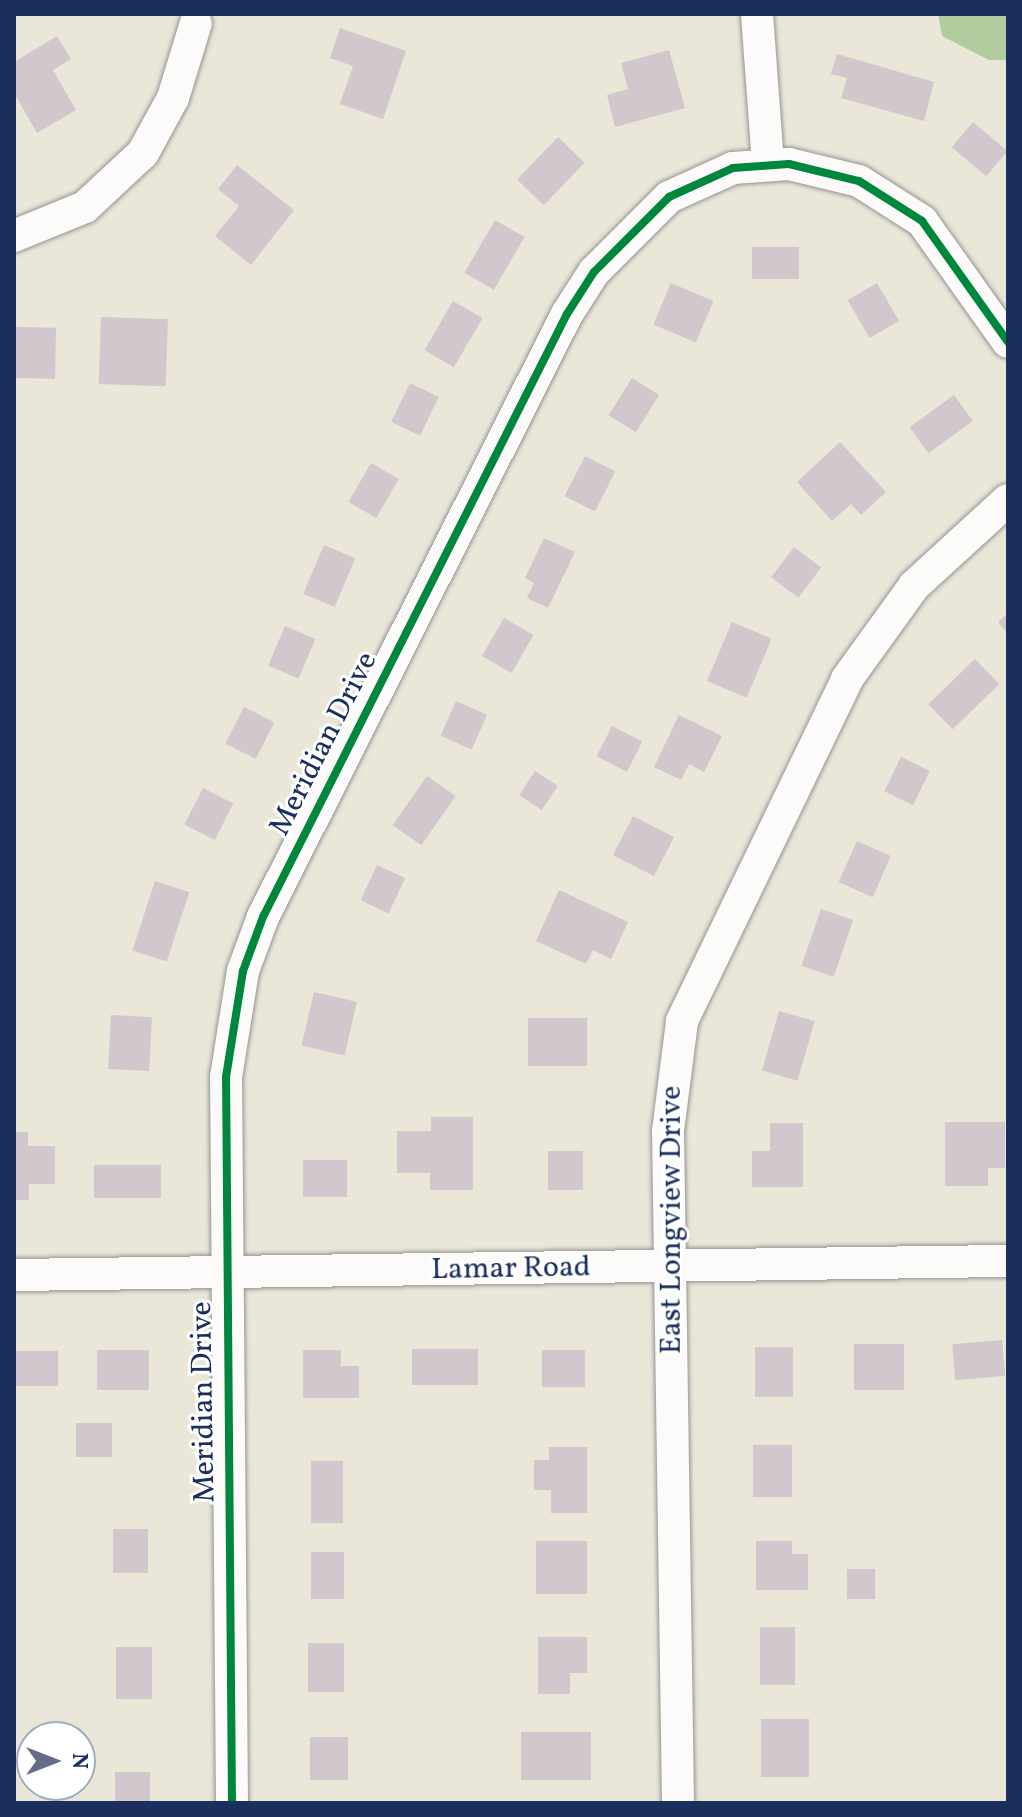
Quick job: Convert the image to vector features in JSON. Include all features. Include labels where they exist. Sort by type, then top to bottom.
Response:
[{"type":"street","points":[[757,14],[768,164]]},
{"type":"street","points":[[14,236],[85,207],[143,153],[173,98],[196,23]]},
{"type":"street","name":"Meridian Drive","points":[[232,1803],[228,1051],[243,971],[263,917],[594,272],[669,197],[733,168],[768,164],[831,172],[893,198],[942,242],[1008,342]]},
{"type":"street","name":"East Longview Drive","points":[[678,1803],[669,1267],[670,1085],[682,1021],[707,957],[874,636],[959,540],[1008,500]]},
{"type":"street","name":"Lamar Road","points":[[14,1275],[1008,1261]]},
{"type":"green space","points":[[938,14],[1008,14],[1008,60],[989,60],[942,36]]},
{"type":"building","points":[[340,28],[406,51],[383,119],[340,104],[353,66],[330,58]]},
{"type":"building","points":[[57,36],[71,59],[53,70],[76,110],[37,133],[14,93],[14,62]]},
{"type":"building","points":[[669,50],[685,108],[615,127],[607,95],[628,89],[621,63]]},
{"type":"building","points":[[837,54],[934,82],[924,121],[841,98],[847,78],[831,74]]},
{"type":"building","points":[[973,122],[1007,151],[986,176],[952,147]]},
{"type":"building","points":[[558,137],[585,163],[544,205],[517,179]]},
{"type":"building","points":[[237,165],[294,210],[251,265],[215,236],[239,206],[218,189]]},
{"type":"building","points":[[495,220],[524,237],[494,290],[465,273]]},
{"type":"building","points":[[752,247],[799,247],[799,279],[752,279]]},
{"type":"building","points":[[671,283],[713,301],[696,342],[653,324]]},
{"type":"building","points":[[877,283],[899,321],[870,338],[848,300]]},
{"type":"building","points":[[453,301],[482,318],[454,367],[424,350]]},
{"type":"building","points":[[101,317],[168,319],[166,386],[99,384]]},
{"type":"building","points":[[14,327],[56,328],[55,379],[14,378]]},
{"type":"building","points":[[632,378],[659,395],[636,432],[609,415]]},
{"type":"building","points":[[410,383],[439,397],[420,436],[391,422]]},
{"type":"building","points":[[954,395],[973,421],[928,453],[910,427]]},
{"type":"building","points":[[840,442],[886,492],[861,515],[851,504],[832,521],[797,482]]},
{"type":"building","points":[[585,456],[615,471],[595,512],[565,496]]},
{"type":"building","points":[[371,463],[399,479],[376,518],[348,502]]},
{"type":"building","points":[[544,538],[575,552],[548,608],[527,598],[534,583],[525,578]]},
{"type":"building","points":[[324,545],[355,558],[335,607],[303,594]]},
{"type":"building","points":[[794,547],[821,567],[798,598],[771,577]]},
{"type":"building","points":[[1008,613],[1008,634],[998,622]]},
{"type":"building","points":[[504,618],[533,635],[511,673],[482,656]]},
{"type":"building","points":[[732,622],[772,639],[747,698],[707,681]]},
{"type":"building","points":[[285,626],[315,639],[299,678],[268,666]]},
{"type":"building","points":[[975,659],[999,684],[953,729],[928,704]]},
{"type":"building","points":[[456,701],[487,715],[472,750],[441,736]]},
{"type":"building","points":[[244,707],[274,722],[256,759],[225,744]]},
{"type":"building","points":[[679,715],[722,736],[704,772],[689,764],[681,780],[654,767]]},
{"type":"building","points":[[612,726],[642,741],[627,772],[597,756]]},
{"type":"building","points":[[901,757],[930,771],[913,805],[884,791]]},
{"type":"building","points":[[535,771],[558,786],[542,810],[519,795]]},
{"type":"building","points":[[427,776],[456,796],[421,845],[393,825]]},
{"type":"building","points":[[203,788],[233,803],[215,840],[184,825]]},
{"type":"building","points":[[633,816],[674,837],[654,876],[613,855]]},
{"type":"building","points":[[857,841],[891,856],[872,897],[839,882]]},
{"type":"building","points":[[377,865],[405,878],[389,913],[361,900]]},
{"type":"building","points":[[155,881],[189,892],[167,962],[132,950]]},
{"type":"building","points":[[559,890],[628,922],[611,959],[593,950],[586,964],[536,941]]},
{"type":"building","points":[[821,909],[853,920],[834,977],[801,966]]},
{"type":"building","points":[[314,992],[357,1002],[344,1055],[302,1046]]},
{"type":"building","points":[[779,1011],[815,1021],[797,1081],[762,1071]]},
{"type":"building","points":[[111,1015],[152,1017],[149,1071],[108,1069]]},
{"type":"building","points":[[528,1018],[587,1018],[587,1066],[528,1066]]},
{"type":"building","points":[[431,1117],[473,1117],[473,1190],[430,1190],[430,1173],[397,1173],[397,1131],[431,1131]]},
{"type":"building","points":[[945,1122],[1005,1122],[1005,1168],[988,1168],[988,1186],[945,1186]]},
{"type":"building","points":[[770,1123],[803,1123],[803,1187],[752,1187],[752,1151],[770,1151]]},
{"type":"building","points":[[14,1132],[28,1132],[28,1146],[55,1146],[55,1184],[29,1184],[29,1200],[14,1200]]},
{"type":"building","points":[[548,1151],[583,1151],[583,1190],[548,1190]]},
{"type":"building","points":[[303,1160],[347,1160],[347,1197],[303,1197]]},
{"type":"building","points":[[94,1165],[161,1165],[161,1198],[94,1198]]},
{"type":"building","points":[[1002,1340],[1005,1376],[955,1380],[952,1344]]},
{"type":"building","points":[[854,1344],[904,1344],[904,1390],[854,1390]]},
{"type":"building","points":[[755,1347],[793,1347],[793,1397],[755,1397]]},
{"type":"building","points":[[412,1349],[478,1349],[478,1385],[412,1385]]},
{"type":"building","points":[[97,1350],[149,1350],[149,1390],[97,1390]]},
{"type":"building","points":[[303,1350],[341,1350],[341,1366],[359,1366],[359,1398],[303,1398]]},
{"type":"building","points":[[542,1350],[585,1350],[585,1387],[542,1387]]},
{"type":"building","points":[[14,1351],[58,1351],[58,1386],[14,1386]]},
{"type":"building","points":[[76,1423],[112,1423],[112,1457],[76,1457]]},
{"type":"building","points":[[753,1445],[792,1445],[792,1497],[753,1497]]},
{"type":"building","points":[[549,1447],[587,1447],[587,1513],[551,1513],[551,1490],[534,1490],[534,1460],[549,1460]]},
{"type":"building","points":[[311,1461],[343,1461],[343,1523],[311,1523]]},
{"type":"building","points":[[113,1529],[148,1529],[148,1573],[113,1573]]},
{"type":"building","points":[[536,1541],[587,1541],[587,1594],[536,1594]]},
{"type":"building","points":[[756,1541],[792,1541],[792,1554],[808,1554],[808,1590],[756,1590]]},
{"type":"building","points":[[311,1552],[344,1552],[344,1599],[311,1599]]},
{"type":"building","points":[[847,1569],[875,1569],[875,1599],[847,1599]]},
{"type":"building","points":[[760,1627],[795,1627],[795,1685],[760,1685]]},
{"type":"building","points":[[538,1637],[587,1637],[587,1673],[570,1673],[570,1694],[538,1694]]},
{"type":"building","points":[[308,1643],[344,1643],[344,1692],[308,1692]]},
{"type":"building","points":[[116,1647],[152,1647],[152,1699],[116,1699]]},
{"type":"building","points":[[761,1719],[809,1719],[809,1777],[761,1777]]},
{"type":"building","points":[[521,1732],[591,1732],[591,1780],[521,1780]]},
{"type":"building","points":[[310,1737],[348,1737],[348,1780],[310,1780]]},
{"type":"building","points":[[115,1772],[150,1772],[150,1803],[115,1803]]},
{"type":"cycle path","points":[[232,1803],[226,1077],[243,971],[263,917],[567,314],[594,272],[669,197],[733,168],[789,164],[859,181],[922,221],[1008,342]]}]
